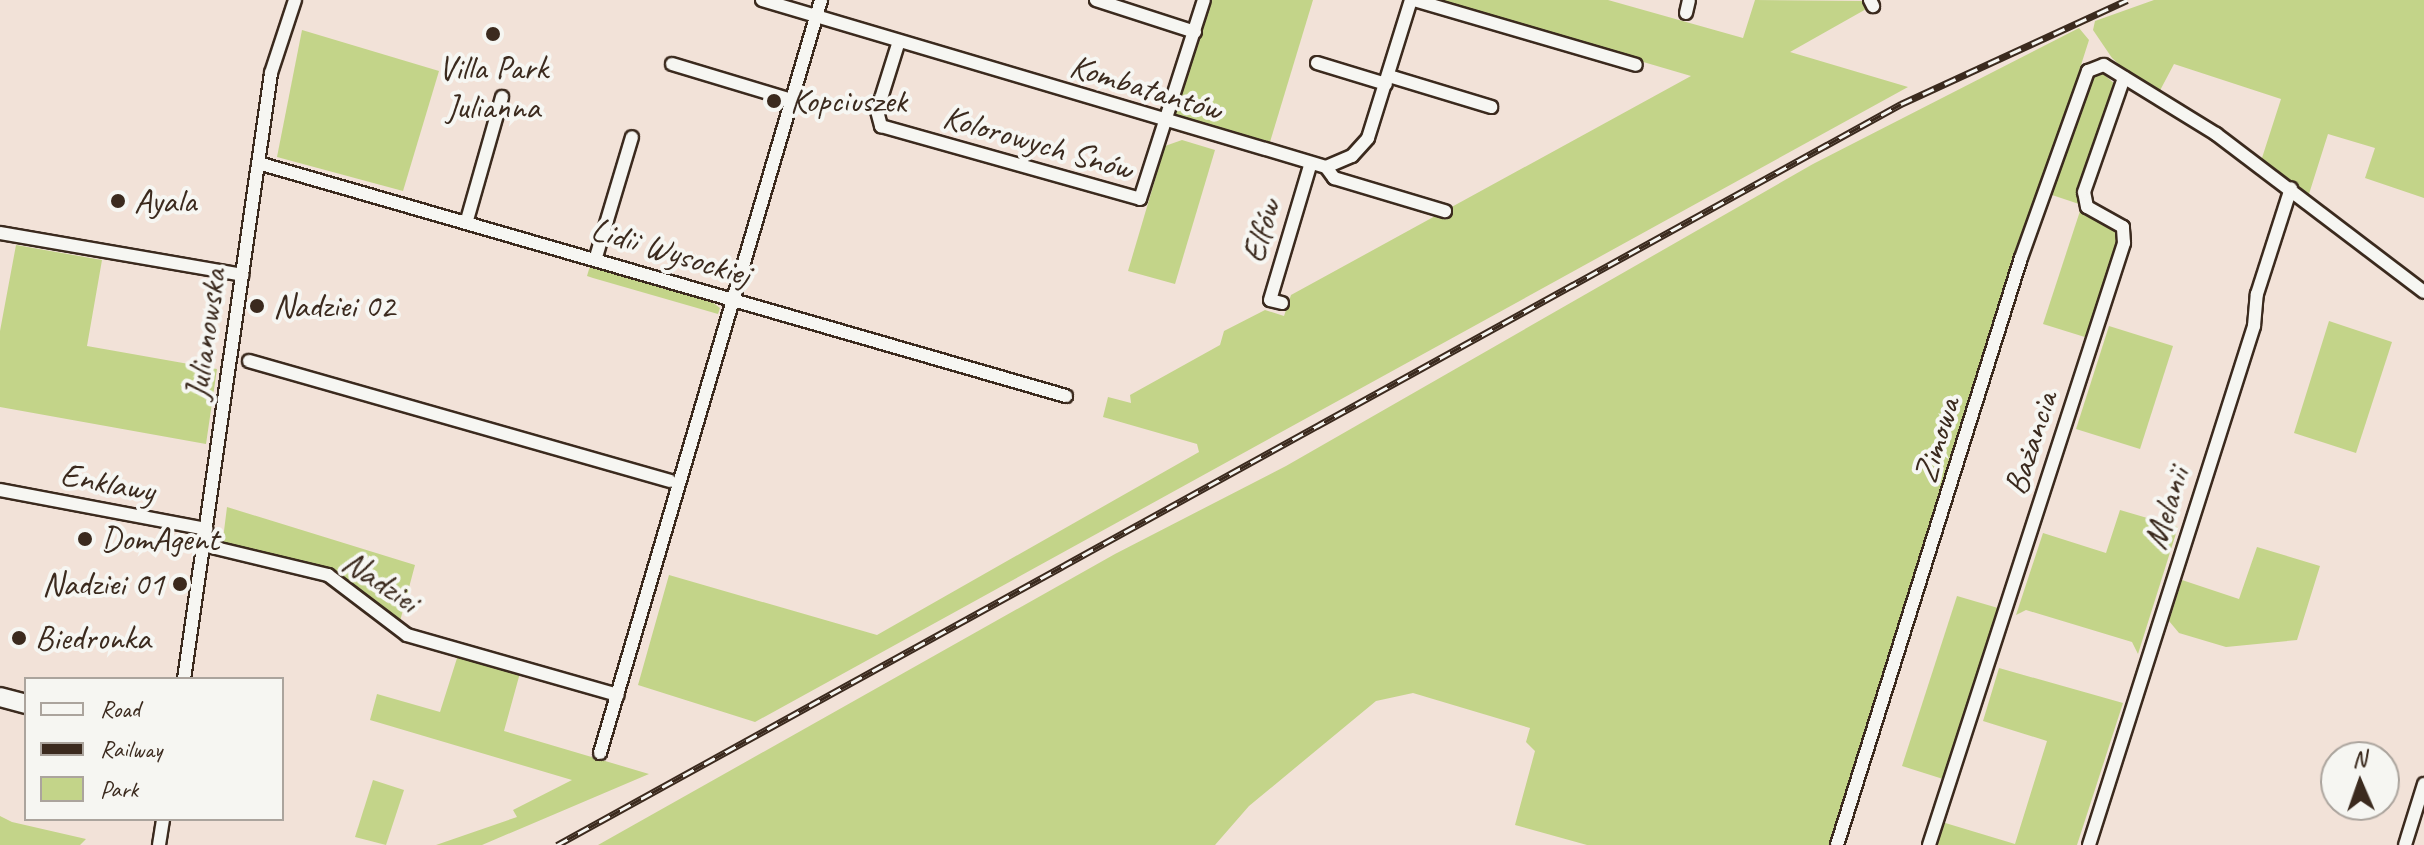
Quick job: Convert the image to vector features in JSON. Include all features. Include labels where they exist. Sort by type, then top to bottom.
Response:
[{"type":"street","name":"Julianowska","points":[[184,677],[271,73],[295,0]]},
{"type":"street","name":"Kombatantów","points":[[762,0],[1310,166],[1326,167]]},
{"type":"street","points":[[600,753],[821,0]]},
{"type":"street","points":[[1096,0],[1195,32]]},
{"type":"street","points":[[1168,123],[1204,0]]},
{"type":"street","points":[[1445,211],[1334,178],[1326,167],[1352,156],[1368,138],[1412,0],[1636,65]]},
{"type":"street","name":"Kolorowych Snów","points":[[899,41],[878,122],[962,151],[1140,199],[1168,123]]},
{"type":"street","points":[[1317,63],[1491,107]]},
{"type":"street","points":[[672,64],[792,100]]},
{"type":"street","name":"Zimowa","points":[[1837,845],[2082,78],[2104,65],[2124,78]]},
{"type":"street","points":[[2124,78],[2291,188],[2424,292]]},
{"type":"street","name":"Bażancia","points":[[1929,845],[2124,243],[2123,227],[2087,207],[2084,192],[2124,78]]},
{"type":"street","points":[[467,220],[502,97]]},
{"type":"street","points":[[596,257],[632,137]]},
{"type":"street","name":"Lidii Wysockiej","points":[[258,163],[596,257],[1066,396]]},
{"type":"street","name":"Elfów","points":[[1282,303],[1270,300],[1310,166]]},
{"type":"street","name":"Melanii","points":[[2089,845],[2254,326],[2257,294],[2291,188]]},
{"type":"street","points":[[0,233],[242,275]]},
{"type":"street","points":[[249,361],[670,481]]},
{"type":"street","name":"Enklawy","points":[[0,490],[206,529]]},
{"type":"street","name":"Nadziei","points":[[203,545],[328,575],[407,635],[618,695]]},
{"type":"street","points":[[0,697],[24,703]]},
{"type":"street","points":[[2405,845],[2424,784]]},
{"type":"street","points":[[159,845],[163,821]]},
{"type":"green space","points":[[1209,0],[1313,0],[1270,142],[1175,114]]},
{"type":"green space","points":[[1432,0],[1608,0],[1743,38],[1755,0],[1864,1],[1868,8],[1790,52],[1908,87],[755,722],[638,685],[669,575],[877,635],[1199,452],[1197,444],[1103,417],[1108,397],[1131,403],[1130,395],[1220,345],[1224,331],[1265,310],[1284,316],[1291,295],[1691,76]]},
{"type":"green space","points":[[2154,0],[2424,0],[2424,198],[2365,178],[2375,148],[2328,134],[2309,194],[2261,161],[2281,99],[2174,64],[2156,98],[2112,58],[2093,30],[2095,21]]},
{"type":"green space","points":[[2079,28],[2089,40],[1832,845],[1587,845],[1515,825],[1535,751],[1526,742],[1530,728],[1413,693],[1376,701],[1249,806],[1215,845],[598,845],[1115,554],[1286,466],[1813,164]]},
{"type":"green space","points":[[302,30],[439,71],[403,191],[277,157]]},
{"type":"green space","points":[[2101,72],[2116,85],[2082,205],[2049,194],[2091,77]]},
{"type":"green space","points":[[1182,140],[1215,150],[1175,284],[1128,271],[1165,146]]},
{"type":"green space","points":[[2081,208],[2117,229],[2118,242],[2088,338],[2043,324]]},
{"type":"green space","points":[[16,245],[102,260],[87,346],[217,369],[206,444],[0,407],[0,331]]},
{"type":"green space","points":[[590,266],[711,301],[720,308],[718,314],[587,276]]},
{"type":"green space","points":[[2329,321],[2392,342],[2356,453],[2294,433]]},
{"type":"green space","points":[[2109,326],[2173,346],[2140,449],[2076,429]]},
{"type":"green space","points":[[227,507],[415,565],[399,625],[333,570],[222,547]]},
{"type":"green space","points":[[2120,510],[2178,527],[2138,654],[2132,642],[2026,610],[2016,615],[2043,533],[2106,553]]},
{"type":"green space","points":[[2257,547],[2320,566],[2297,640],[2226,647],[2179,633],[2169,621],[2182,580],[2239,599]]},
{"type":"green space","points":[[1957,596],[1998,608],[1943,779],[1902,766]]},
{"type":"green space","points":[[458,655],[520,673],[504,731],[649,774],[482,845],[436,845],[517,817],[513,810],[572,780],[370,720],[377,694],[440,712]]},
{"type":"green space","points":[[1999,668],[2123,703],[2077,845],[1935,845],[1942,822],[2015,844],[2047,741],[1983,721]]},
{"type":"green space","points":[[373,780],[404,790],[386,845],[355,837]]},
{"type":"green space","points":[[0,816],[12,822],[86,839],[80,845],[0,845]]},
{"type":"railway","points":[[557,845],[1901,104],[2127,0]]},
{"type":"place","name":"Villa Park Julianna","points":[[493,34]]},
{"type":"place","name":"Kopciuszek","points":[[774,101]]},
{"type":"place","name":"Ayala","points":[[118,201]]},
{"type":"place","name":"Nadziei 02","points":[[257,306]]},
{"type":"place","name":"DomAgent","points":[[85,539]]},
{"type":"place","name":"Nadziei 01","points":[[180,584]]},
{"type":"place","name":"Biedronka","points":[[19,638]]}]
